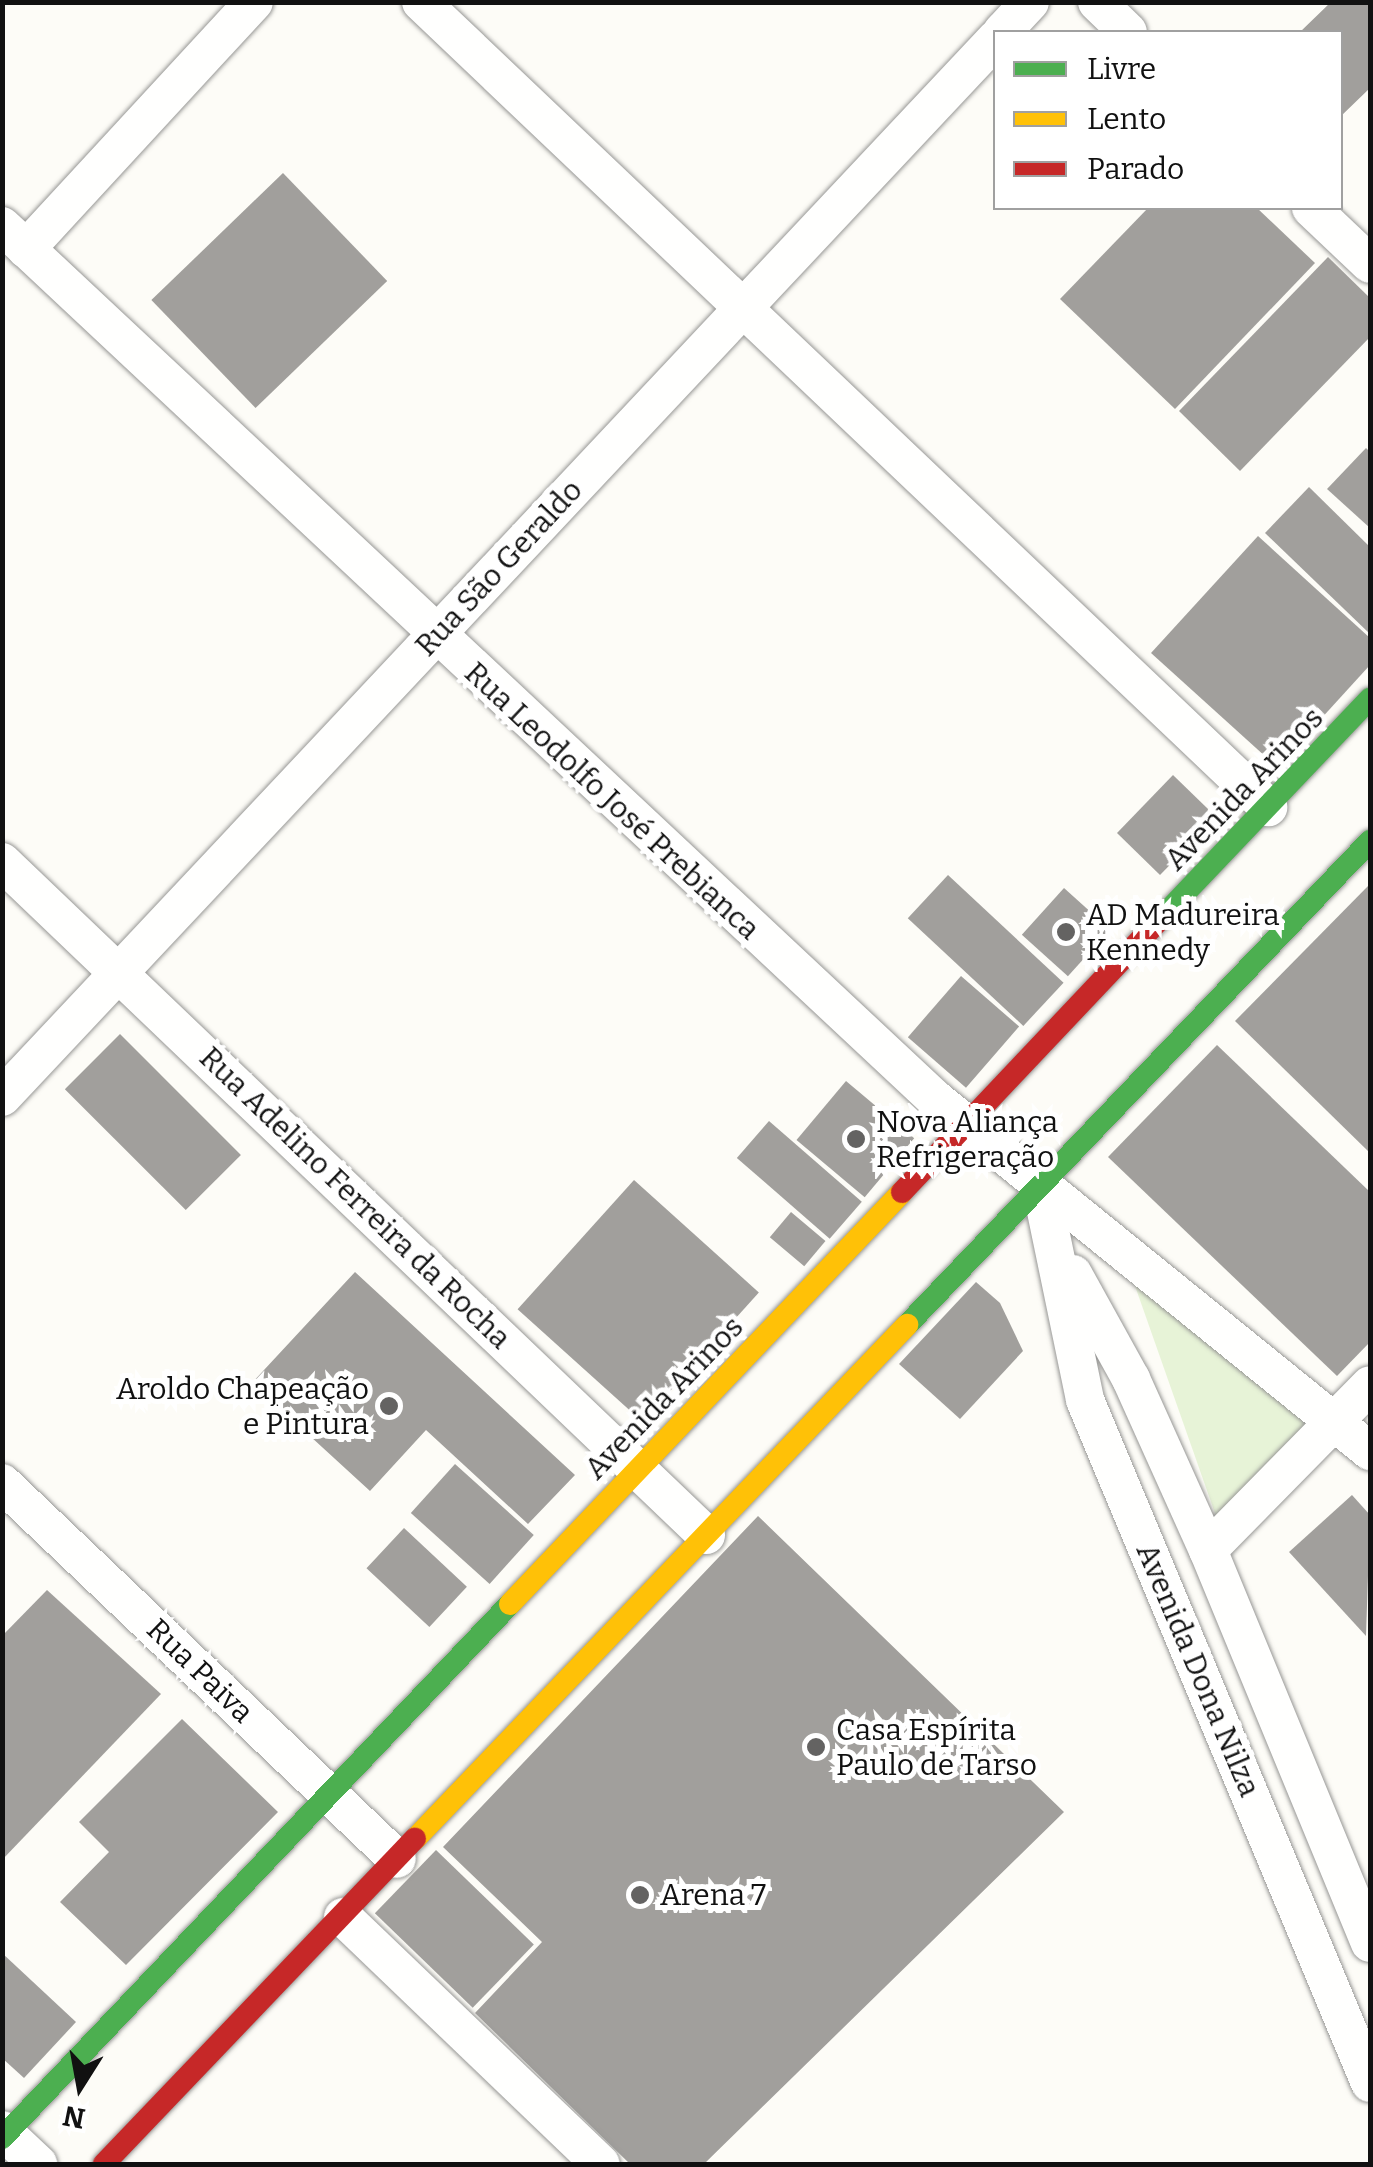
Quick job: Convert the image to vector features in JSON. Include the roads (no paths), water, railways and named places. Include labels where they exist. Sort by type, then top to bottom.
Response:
[{"type":"main road","name":"Avenida Arinos","points":[[4,2134],[1370,699]]},
{"type":"main road","points":[[104,2164],[1370,841]]},
{"type":"street","points":[[14,237],[254,2]]},
{"type":"street","points":[[420,2],[1268,807]]},
{"type":"street","points":[[1004,30],[1030,2]]},
{"type":"street","points":[[1096,2],[1126,30]]},
{"type":"street","name":"Rua São Geraldo","points":[[2,1096],[993,43]]},
{"type":"street","points":[[1313,210],[1370,264]]},
{"type":"street","name":"Rua Leodolfo José Prebianca","points":[[14,237],[434,636],[966,1123],[1040,1187],[1338,1419],[1370,1450]]},
{"type":"street","name":"Rua Adelino Ferreira da Rocha","points":[[2,862],[706,1535]]},
{"type":"street","name":"Avenida Dona Nilza","points":[[1040,1187],[1058,1247],[1085,1400],[1370,2083]]},
{"type":"street","name":"Avenida Dona Nilza","points":[[1058,1247],[1132,1379],[1208,1550],[1370,1943]]},
{"type":"street","points":[[1085,1400],[1132,1379]]},
{"type":"street","points":[[1208,1550],[1370,1385]]},
{"type":"street","name":"Rua Paiva","points":[[2,1484],[397,1858]]},
{"type":"street","points":[[344,1917],[601,2164]]},
{"type":"street","points":[[4,2134],[38,2164]]},
{"type":"place","name":"AD Madureira Kennedy","points":[[1066,932]]},
{"type":"place","name":"Nova Aliança Refrigeração","points":[[856,1139]]},
{"type":"place","name":"Aroldo Chapeação e Pintura","points":[[389,1406]]},
{"type":"place","name":"Casa Espírita Paulo de Tarso","points":[[816,1747]]},
{"type":"place","name":"Arena 7","points":[[640,1895]]}]
